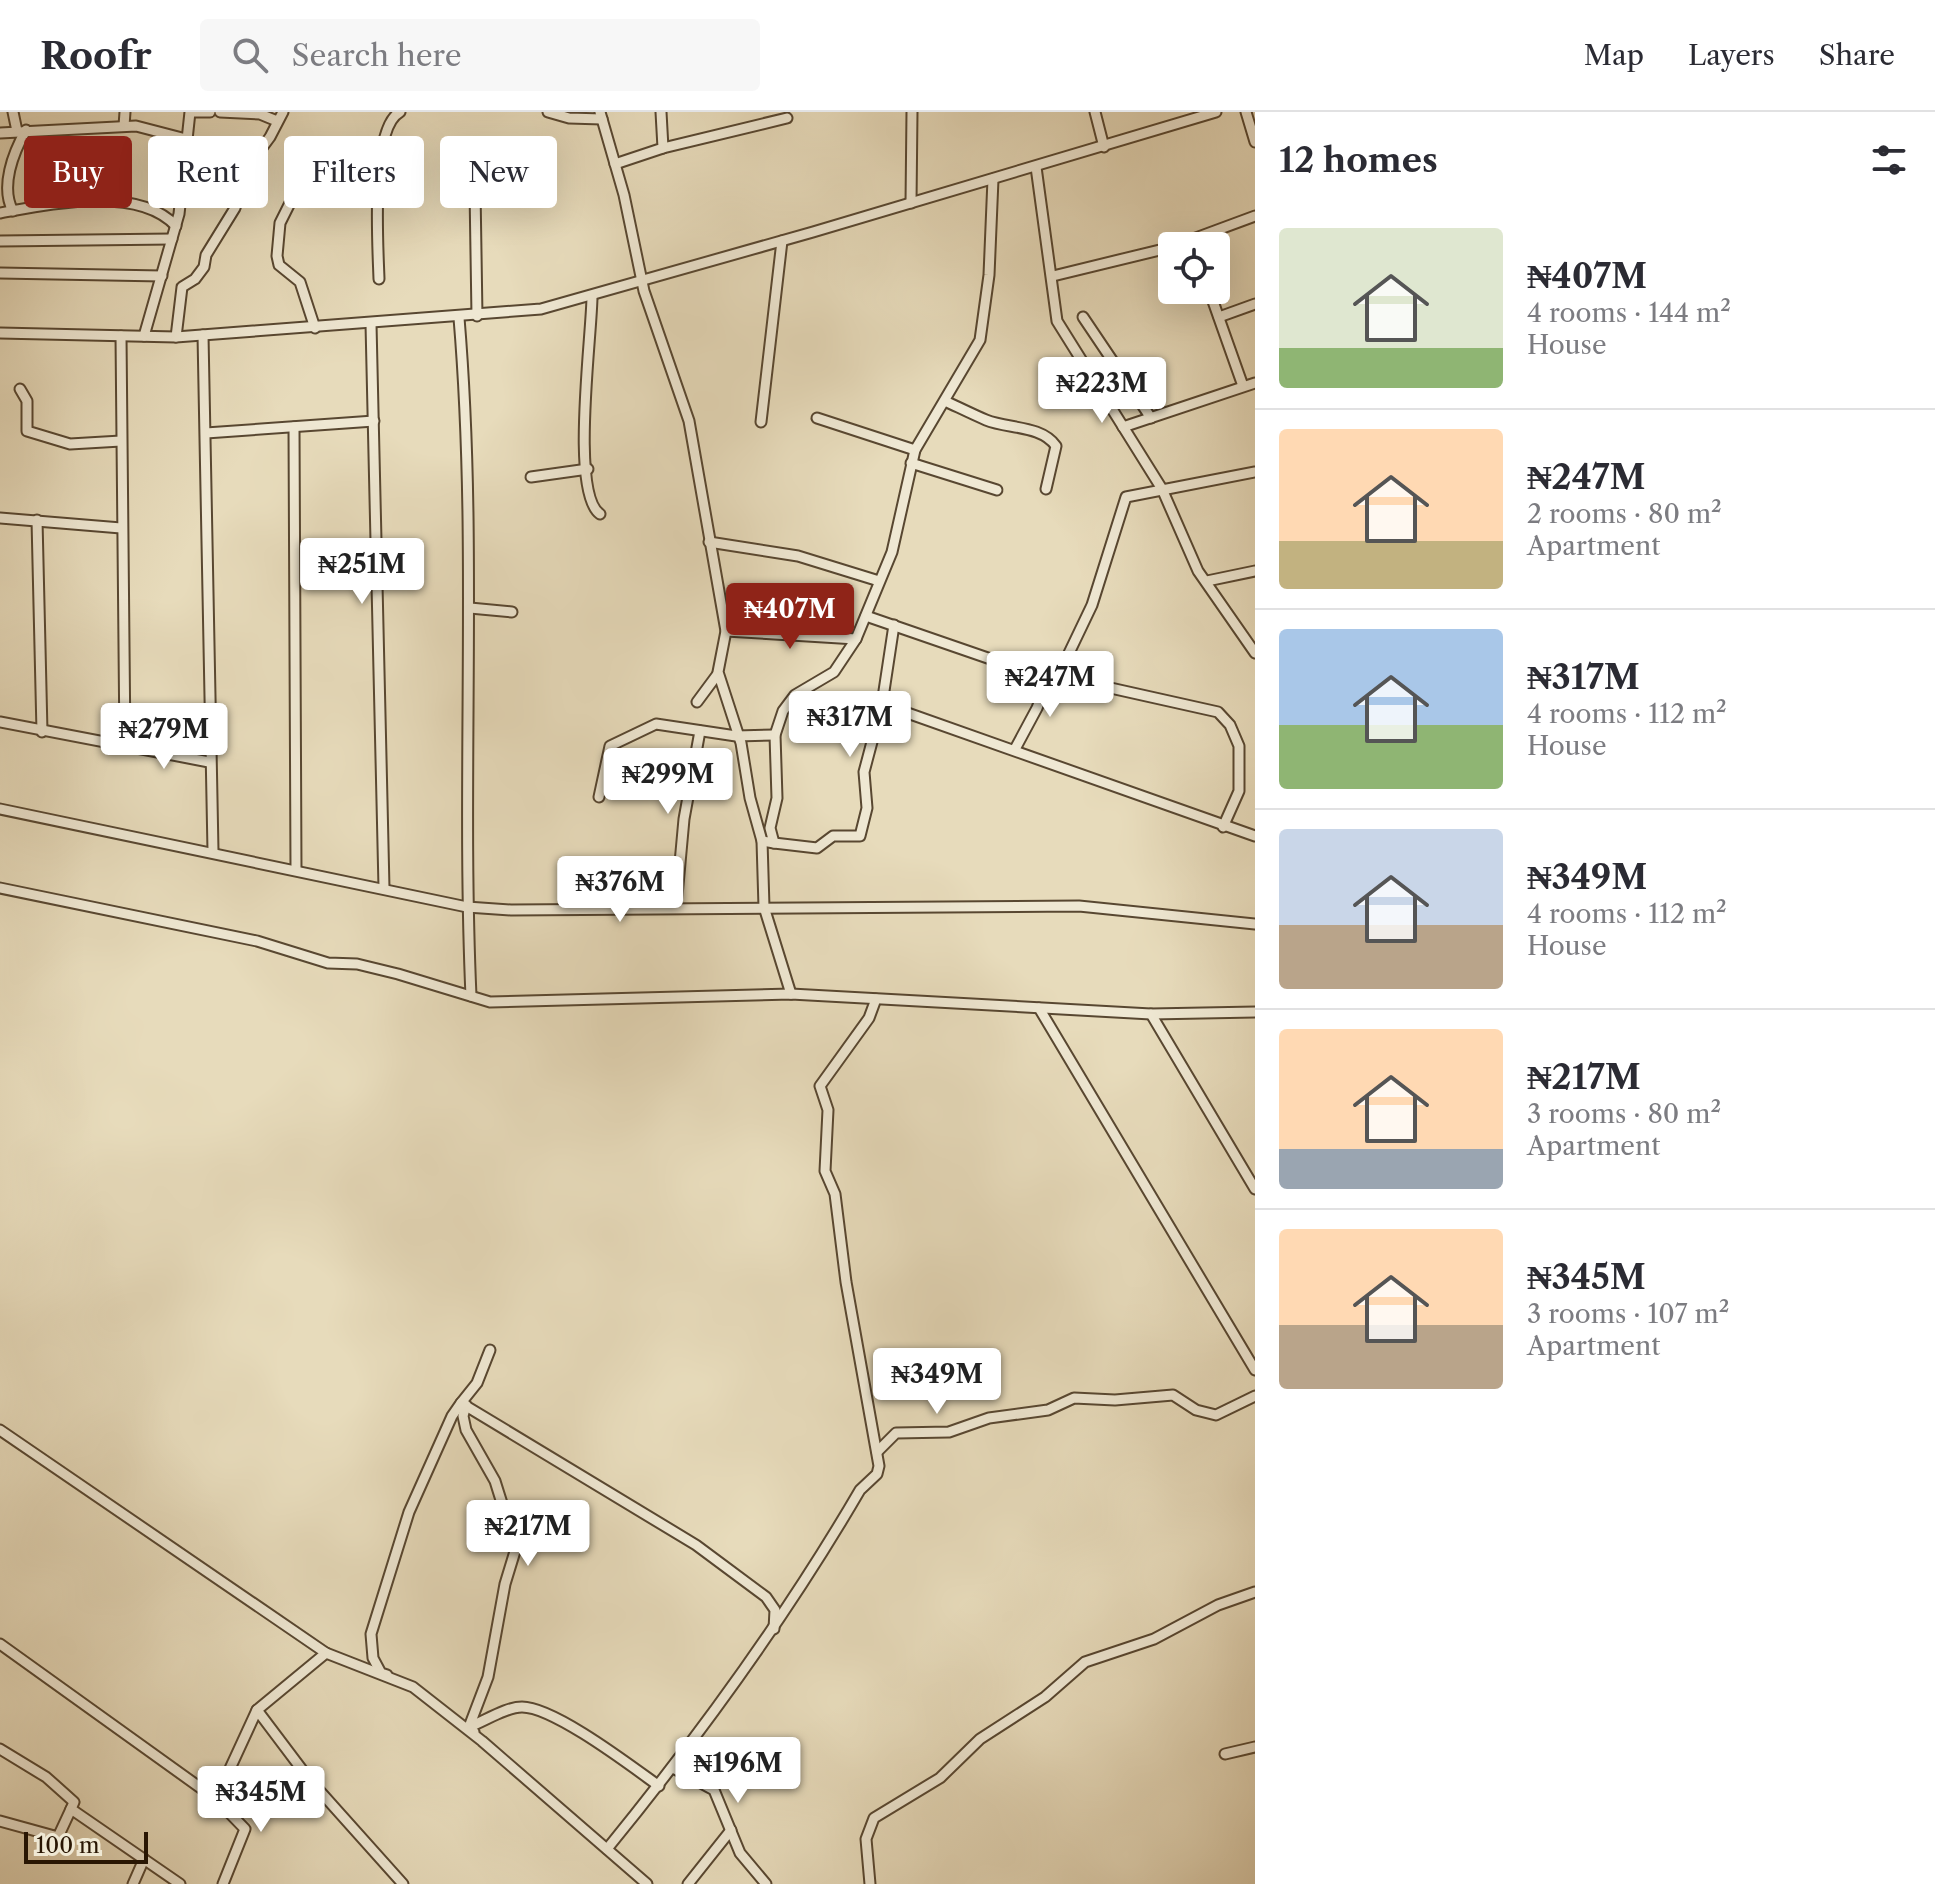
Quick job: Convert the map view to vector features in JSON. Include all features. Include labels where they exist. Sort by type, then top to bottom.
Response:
[{"type":"street","points":[[13,112],[22,130],[8,173],[5,196],[13,211]]},
{"type":"street","points":[[124,126],[125,112]]},
{"type":"street","points":[[187,136],[192,112],[210,112]]},
{"type":"street","points":[[176,337],[182,287],[195,279],[204,267],[206,255],[235,208],[247,168],[270,137],[280,116],[220,112]]},
{"type":"street","points":[[379,279],[382,148],[386,127],[400,112]]},
{"type":"street","points":[[548,112],[569,118],[601,115],[641,282],[689,421],[726,631],[717,680],[697,702]]},
{"type":"street","points":[[661,112],[663,148]]},
{"type":"street","points":[[911,203],[912,112]]},
{"type":"street","points":[[1095,112],[1104,147]]},
{"type":"street","points":[[0,333],[176,337],[459,318],[541,309],[1216,112]]},
{"type":"street","points":[[1246,112],[1255,142]]},
{"type":"street","points":[[615,164],[663,148],[787,118]]},
{"type":"street","points":[[0,133],[124,126],[172,136]]},
{"type":"street","points":[[1036,167],[1057,321],[1162,489],[1198,571],[1255,653]]},
{"type":"street","points":[[774,843],[770,828],[777,798],[775,735],[790,700],[834,672],[856,639],[901,523],[915,450],[980,340],[989,275],[993,179]]},
{"type":"street","points":[[0,213],[124,199],[162,213],[176,226]]},
{"type":"street","points":[[144,336],[176,226],[178,208]]},
{"type":"street","points":[[288,208],[280,223],[279,265],[300,282],[315,328]]},
{"type":"street","points":[[475,208],[477,316]]},
{"type":"street","points":[[1219,232],[1255,216]]},
{"type":"street","points":[[0,241],[172,239]]},
{"type":"street","points":[[761,422],[782,241]]},
{"type":"street","points":[[1053,276],[1158,250]]},
{"type":"street","points":[[0,273],[162,276]]},
{"type":"street","points":[[592,296],[581,429],[591,501],[600,514]]},
{"type":"street","points":[[1214,304],[1243,386]]},
{"type":"street","points":[[1219,317],[1255,304]]},
{"type":"street","points":[[1083,317],[1151,418]]},
{"type":"street","points":[[459,318],[467,436],[470,608],[467,907],[471,996]]},
{"type":"street","points":[[371,324],[384,888]]},
{"type":"street","points":[[203,335],[213,851]]},
{"type":"street","points":[[121,336],[125,748]]},
{"type":"street","points":[[1123,427],[1255,383]]},
{"type":"street","points":[[20,389],[27,401],[27,431],[70,444],[121,441]]},
{"type":"street","points":[[945,401],[989,421],[1016,426],[1052,439],[1056,446],[1046,489]]},
{"type":"street","points":[[817,418],[915,450]]},
{"type":"street","points":[[206,433],[374,421]]},
{"type":"street","points":[[294,427],[296,869]]},
{"type":"street","points":[[911,463],[997,490]]},
{"type":"street","points":[[531,477],[588,469]]},
{"type":"street","points":[[1015,749],[1092,605],[1126,497],[1255,472]]},
{"type":"street","points":[[0,518],[121,528]]},
{"type":"street","points":[[37,520],[42,732]]},
{"type":"street","points":[[709,542],[798,556],[879,581]]},
{"type":"street","points":[[1207,581],[1255,571]]},
{"type":"street","points":[[470,608],[512,612]]},
{"type":"street","points":[[866,616],[1008,665],[1222,715],[1237,740],[1239,791],[1223,827]]},
{"type":"street","points":[[762,841],[817,848],[833,836],[860,836],[867,808],[864,772],[882,704],[894,625]]},
{"type":"street","points":[[726,631],[856,639]]},
{"type":"street","points":[[718,672],[736,736],[741,743],[762,841],[764,907],[791,994]]},
{"type":"street","points":[[882,704],[1133,790],[1223,827],[1255,836]]},
{"type":"street","points":[[0,722],[209,762]]},
{"type":"street","points":[[599,797],[607,752],[615,742],[656,724],[736,736],[775,735]]},
{"type":"street","points":[[676,907],[684,819],[700,731]]},
{"type":"street","points":[[0,809],[213,851],[467,907],[511,910],[1079,906],[1255,924]]},
{"type":"street","points":[[0,888],[257,941],[328,963],[357,964],[490,1002],[791,994],[1151,1014],[1253,1015]]},
{"type":"street","points":[[607,1849],[673,1768],[774,1629],[860,1490],[877,1474],[877,1452],[846,1282],[835,1194],[825,1171],[828,1110],[820,1086],[869,1018],[876,999]]},
{"type":"street","points":[[1039,1008],[1255,1370]]},
{"type":"street","points":[[1151,1014],[1255,1189]]},
{"type":"street","points":[[490,1350],[477,1383],[452,1416],[409,1512],[371,1634],[373,1658],[381,1673],[413,1687],[482,1741],[647,1884]]},
{"type":"street","points":[[877,1452],[896,1433],[949,1432],[989,1418],[1048,1410],[1074,1398],[1115,1400],[1173,1395],[1196,1410],[1216,1415],[1255,1396]]},
{"type":"street","points":[[464,1404],[696,1545],[766,1597],[775,1610],[774,1629]]},
{"type":"street","points":[[464,1404],[466,1430],[495,1481],[516,1548],[505,1584],[488,1677],[469,1727]]},
{"type":"street","points":[[0,1430],[326,1653],[413,1687]]},
{"type":"street","points":[[870,1884],[866,1839],[874,1818],[940,1778],[980,1739],[1045,1697],[1085,1662],[1154,1639],[1218,1605],[1255,1592]]},
{"type":"street","points":[[0,1644],[216,1799],[245,1829],[223,1884]]},
{"type":"street","points":[[216,1799],[257,1710],[326,1653]]},
{"type":"street","points":[[469,1727],[517,1707],[534,1708],[592,1739],[659,1786]]},
{"type":"street","points":[[257,1710],[309,1779],[403,1884]]},
{"type":"street","points":[[469,1727],[482,1741]]},
{"type":"street","points":[[1225,1754],[1255,1747]]},
{"type":"street","points":[[0,1749],[46,1777],[74,1802],[58,1837],[0,1821]]},
{"type":"street","points":[[673,1768],[714,1790],[740,1853],[766,1884]]},
{"type":"street","points":[[71,1809],[180,1884]]},
{"type":"street","points":[[688,1884],[731,1830]]},
{"type":"street","points":[[133,1884],[144,1859]]}]
